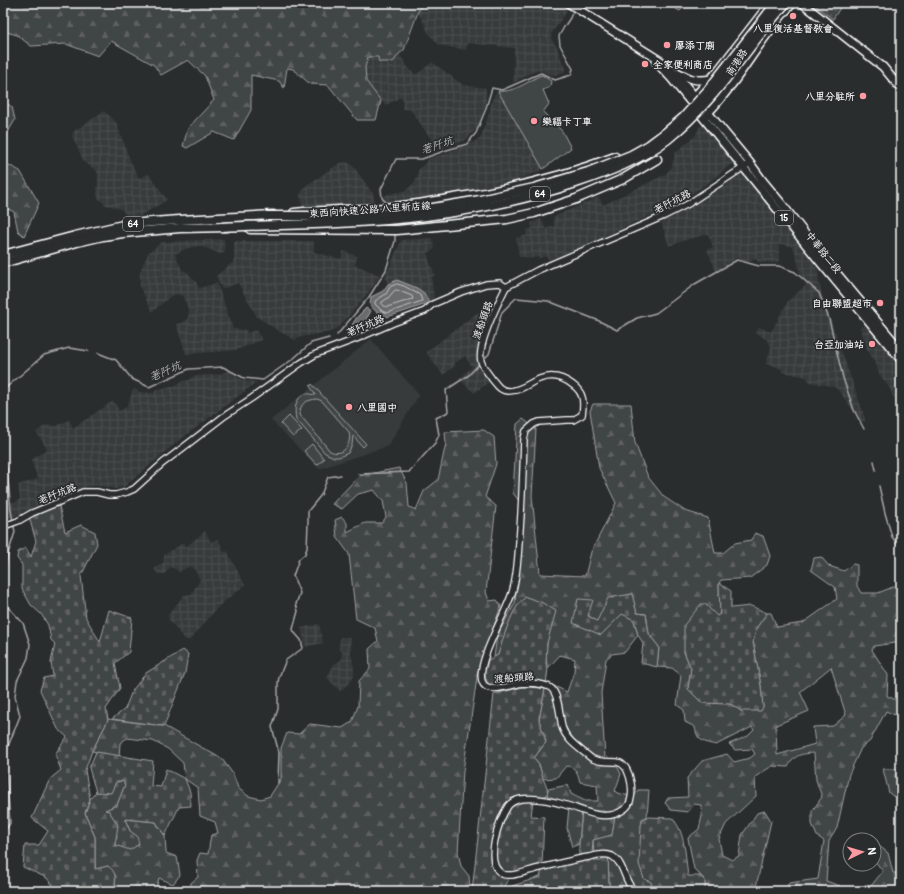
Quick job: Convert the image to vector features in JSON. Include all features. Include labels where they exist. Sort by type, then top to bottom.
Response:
[{"type":"highway","name":"東西向快速公路 八里新店線","points":[[3,255],[123,225],[180,220],[266,216],[339,216],[427,209],[480,200],[534,188],[588,172],[616,161],[649,145],[684,117],[708,90],[776,3]]},
{"type":"highway","name":"東西向快速公路 八里新店線","points":[[3,263],[103,236],[148,230],[339,223],[428,216],[482,207],[536,195],[584,180],[634,161],[669,138],[701,108],[786,3]]},
{"type":"highway","points":[[266,216],[312,211],[385,208],[428,203],[533,183],[615,157]]},
{"type":"highway","points":[[222,227],[258,230],[397,230],[507,219],[534,213],[599,190],[623,179],[657,159]]},
{"type":"main road","points":[[568,3],[687,78],[701,81],[711,79]]},
{"type":"main road","name":"商港路","points":[[693,99],[711,79],[770,3]]},
{"type":"main road","name":"商港路","points":[[706,115],[728,91],[772,27],[793,3]]},
{"type":"main road","points":[[802,3],[883,66],[901,89]]},
{"type":"main road","points":[[650,55],[693,99]]},
{"type":"main road","points":[[670,67],[693,99]]},
{"type":"main road","name":"中華路二段","points":[[693,99],[747,165],[820,262],[901,360]]},
{"type":"main road","name":"中華路二段","points":[[747,165],[782,204],[901,350]]},
{"type":"street","name":"荖阡坑路","points":[[3,525],[7,525],[83,492],[97,492],[116,495],[134,489],[163,463],[223,416],[316,354],[350,342],[424,311],[433,304],[461,292],[486,284],[500,283],[506,287],[538,270],[664,216],[688,204],[747,165]]},
{"type":"street","name":"渡船頭路","points":[[506,287],[485,333],[481,359],[482,365],[498,386],[507,391],[520,389],[544,377],[563,378],[579,389],[584,405],[582,415],[573,420],[539,422],[534,424],[526,431],[524,439],[522,504],[515,579],[506,609],[483,662],[481,681],[484,685],[493,689],[523,683],[542,685],[552,690],[556,697],[563,732],[572,743],[593,759],[604,762],[618,762],[622,765],[627,771],[632,791],[631,800],[626,809],[618,814],[608,816],[531,798],[515,800],[509,805],[498,829],[493,855],[494,863],[497,871],[503,875],[513,875],[574,860],[608,855],[612,856],[618,861],[630,887],[635,891]]},
{"type":"shaded area","points":[[422,3],[555,3],[567,11],[551,35],[565,69],[564,72],[551,75],[541,71],[533,72],[513,83],[514,48],[468,43],[466,50],[439,45],[429,34],[418,12]]},
{"type":"shaded area","points":[[399,54],[411,71],[415,74],[420,72],[432,62],[463,85],[486,88],[486,100],[478,127],[468,138],[449,147],[437,148],[411,110],[403,109],[403,100],[401,97],[386,105],[381,101],[366,81],[365,67],[368,57]]},
{"type":"shaded area","points":[[497,92],[508,93],[540,112],[545,166],[540,171],[510,183],[427,199],[389,205],[387,204],[384,196],[405,191],[415,182],[418,170],[429,158],[442,155],[480,139],[494,95]]},
{"type":"shaded area","points":[[104,111],[116,122],[130,160],[139,178],[149,174],[167,200],[133,220],[130,219],[122,210],[106,205],[99,199],[97,195],[98,175],[96,170],[84,162],[72,136],[74,131]]},
{"type":"shaded area","points":[[705,125],[734,162],[708,183],[680,202],[563,255],[549,260],[546,256],[527,259],[526,257],[519,257],[516,238],[527,235],[526,230],[533,228],[531,223],[541,219],[546,229],[554,226],[553,217],[599,197],[603,205],[666,174],[672,166],[675,153],[696,135],[699,127]]},
{"type":"shaded area","points":[[345,162],[354,167],[373,194],[376,206],[305,209],[302,205],[300,195],[304,187],[340,163]]},
{"type":"shaded area","points":[[740,169],[818,270],[819,284],[824,301],[865,421],[861,422],[836,388],[810,382],[806,377],[782,372],[782,369],[766,364],[771,347],[767,340],[755,332],[759,327],[771,332],[788,301],[806,285],[800,274],[795,251],[792,247],[782,244],[779,245],[780,261],[776,263],[758,262],[756,259],[744,263],[738,257],[716,271],[707,250],[713,247],[708,234],[669,246],[660,219]]},
{"type":"shaded area","points":[[432,238],[435,249],[428,253],[428,257],[435,275],[432,277],[434,296],[433,301],[429,302],[424,293],[397,280],[388,284],[385,278],[401,240]]},
{"type":"shaded area","points":[[224,239],[225,253],[220,254],[198,246],[188,248],[175,254],[182,270],[187,272],[199,288],[217,283],[233,329],[246,330],[247,333],[256,330],[262,340],[236,350],[186,354],[176,324],[182,323],[188,318],[189,311],[182,295],[177,294],[171,296],[152,312],[140,287],[140,273],[142,266],[149,252],[162,242]]},
{"type":"shaded area","points":[[234,241],[314,241],[314,252],[341,259],[343,251],[357,256],[355,265],[380,275],[374,285],[339,327],[330,332],[297,338],[295,340],[257,317],[238,283],[222,289],[216,276],[232,263],[234,259]]},
{"type":"shaded area","points":[[489,304],[493,310],[477,354],[491,381],[474,393],[459,379],[472,367],[465,356],[455,363],[455,366],[443,375],[426,352]]},
{"type":"shaded area","points":[[866,323],[901,366],[901,413],[890,389],[879,374],[876,364],[867,349],[860,328]]},
{"type":"shaded area","name":"八里國中","points":[[371,339],[419,395],[388,446],[319,469],[271,420]]},
{"type":"shaded area","points":[[229,371],[242,380],[257,382],[177,442],[124,487],[115,489],[93,486],[85,488],[40,504],[13,517],[3,520],[3,493],[5,502],[16,502],[20,499],[18,485],[38,479],[31,460],[47,449],[36,432],[46,425],[56,426],[69,420],[73,428],[113,401],[119,410],[122,410],[127,406],[133,390],[136,389],[139,392],[154,393],[156,390],[175,386],[182,381],[189,380],[192,377],[219,374]]},
{"type":"shaded area","points":[[205,531],[211,542],[218,539],[224,552],[227,551],[245,585],[219,606],[190,640],[185,640],[169,620],[168,615],[184,595],[191,594],[200,580],[195,570],[190,566],[179,572],[170,567],[165,574],[158,574],[154,569],[164,562],[164,555],[183,543],[186,547]]},
{"type":"shaded area","points":[[319,624],[323,643],[305,647],[301,628]]},
{"type":"shaded area","points":[[340,637],[351,637],[354,675],[352,680],[340,691],[327,678],[334,664],[341,660],[342,651],[339,650]]},
{"type":"green space","points":[[3,3],[422,3],[404,50],[393,62],[379,62],[378,57],[368,57],[365,67],[366,81],[381,101],[376,120],[357,120],[328,85],[310,84],[293,69],[287,68],[284,88],[279,81],[251,75],[251,110],[234,140],[214,132],[187,148],[183,146],[188,128],[214,100],[205,76],[188,60],[161,75],[154,65],[111,41],[98,56],[66,44],[31,46],[17,35],[3,31]]},
{"type":"green space","points":[[652,3],[687,3],[680,11],[669,5]]},
{"type":"green space","points":[[812,3],[843,3],[833,19]]},
{"type":"green space","name":"樂福卡丁車","points":[[542,75],[551,81],[550,87],[543,90],[549,104],[543,112],[562,131],[571,148],[543,169],[498,91],[514,89]]},
{"type":"green space","points":[[3,101],[12,107],[15,120],[8,132],[3,135]]},
{"type":"green space","points":[[3,162],[20,171],[39,203],[24,236],[18,231],[14,212],[3,206]]},
{"type":"green space","points":[[312,384],[366,444],[363,447],[353,436],[352,445],[348,453],[339,457],[334,457],[325,453],[296,419],[295,408],[297,400],[302,395],[316,395],[310,386]],"holes":[[[317,399],[322,401],[349,432],[350,437],[348,445],[343,451],[330,451],[300,415],[300,411],[304,403]]]},
{"type":"green space","points":[[593,404],[631,404],[635,443],[648,477],[664,497],[685,511],[708,518],[715,553],[723,553],[735,543],[751,540],[755,533],[763,536],[770,556],[767,565],[750,578],[721,580],[719,583],[720,614],[717,616],[705,604],[684,652],[691,668],[688,689],[702,703],[731,704],[741,711],[763,707],[761,686],[753,642],[757,627],[767,613],[771,613],[777,627],[803,623],[837,599],[835,587],[811,570],[814,558],[821,557],[829,566],[844,571],[853,564],[857,565],[857,586],[861,593],[878,593],[893,587],[901,588],[901,642],[874,646],[872,650],[888,675],[887,696],[901,702],[901,718],[886,711],[870,741],[861,748],[849,774],[837,828],[829,841],[826,881],[840,886],[839,891],[784,891],[789,883],[818,879],[824,841],[817,836],[812,824],[812,811],[822,797],[816,780],[814,753],[796,757],[788,767],[772,766],[755,777],[756,796],[726,824],[719,839],[722,855],[732,860],[739,856],[742,835],[757,813],[765,811],[771,821],[755,891],[705,891],[705,880],[694,869],[688,838],[699,829],[702,816],[701,805],[694,804],[688,812],[671,810],[665,803],[668,798],[688,797],[687,778],[702,761],[727,754],[734,762],[750,758],[755,754],[752,749],[735,750],[729,744],[748,736],[754,730],[752,727],[716,745],[704,742],[699,738],[695,727],[685,722],[684,710],[677,705],[681,675],[672,668],[657,667],[659,647],[649,634],[646,614],[637,613],[632,595],[597,621],[588,616],[573,622],[601,635],[622,613],[634,620],[638,635],[625,652],[612,654],[606,659],[601,693],[605,758],[617,766],[621,774],[615,791],[617,793],[634,797],[638,790],[649,790],[647,817],[642,819],[653,890],[655,891],[614,891],[609,884],[608,856],[601,862],[595,861],[593,840],[582,811],[579,844],[572,847],[567,828],[569,807],[547,795],[548,789],[568,785],[571,794],[585,801],[598,801],[597,785],[580,782],[576,771],[569,766],[566,766],[556,778],[543,779],[539,764],[534,758],[546,742],[539,720],[545,688],[552,685],[567,692],[574,672],[575,659],[560,655],[548,668],[546,654],[549,632],[555,611],[526,597],[521,601],[512,615],[498,655],[494,657],[497,636],[515,603],[525,509],[513,493],[517,424],[523,419],[536,429],[532,496],[540,574],[585,576],[591,552],[616,503],[599,468],[590,411]],"holes":[[[831,667],[846,715],[833,726],[813,727],[815,744],[777,755],[776,725],[809,711],[800,692]]]},
{"type":"green space","points":[[289,416],[302,430],[293,437],[281,424]]},
{"type":"green space","points":[[484,430],[494,437],[496,464],[485,497],[496,506],[486,592],[489,601],[497,600],[501,606],[478,671],[463,771],[458,852],[461,866],[469,876],[470,891],[190,890],[191,883],[198,877],[197,860],[200,853],[208,854],[211,835],[218,833],[215,822],[200,816],[198,788],[185,779],[183,763],[168,749],[153,741],[127,738],[120,743],[119,757],[92,751],[108,719],[164,726],[222,759],[233,774],[238,788],[248,796],[261,799],[270,796],[281,779],[281,748],[287,733],[299,734],[310,724],[342,728],[352,722],[358,706],[359,681],[370,669],[369,649],[378,641],[375,628],[356,619],[349,554],[337,537],[335,520],[342,517],[347,523],[347,532],[365,523],[382,523],[386,517],[383,501],[374,490],[358,494],[342,509],[332,504],[359,476],[399,468],[407,483],[409,507],[416,510],[424,491],[438,480],[446,443],[445,432]]},
{"type":"green space","points":[[312,444],[324,459],[317,465],[304,451]]},
{"type":"green space","points":[[59,506],[65,532],[81,525],[95,532],[97,544],[81,576],[86,618],[100,642],[109,610],[132,618],[129,652],[115,663],[120,688],[106,709],[108,719],[92,751],[85,770],[90,799],[85,813],[95,837],[95,869],[108,866],[114,874],[115,884],[121,890],[120,891],[57,891],[47,878],[23,867],[25,845],[39,845],[48,831],[32,818],[50,779],[61,770],[55,754],[67,737],[58,729],[40,690],[44,678],[53,676],[51,662],[55,644],[51,640],[48,625],[41,614],[31,605],[22,589],[22,565],[17,558],[18,552],[26,548],[31,557],[36,541],[29,517]]},
{"type":"green space","points":[[719,583],[731,591],[731,608],[751,606],[767,613],[757,627],[753,642],[761,686],[763,707],[761,711],[741,711],[731,704],[702,703],[688,689],[691,668],[684,652],[684,625],[701,604],[705,604],[717,616],[720,614]]},
{"type":"green space","points":[[632,594],[637,613],[646,614],[649,634],[659,647],[657,667],[641,663],[643,643],[638,635],[634,620],[622,614],[601,635],[573,623],[578,599],[593,600],[588,616],[597,621],[608,598]]},
{"type":"green space","points":[[526,597],[541,602],[556,611],[547,643],[546,664],[548,668],[546,685],[492,686],[485,677],[488,660],[498,655],[512,615],[521,601]]},
{"type":"green space","points":[[183,650],[188,654],[185,673],[164,726],[112,719],[125,709],[132,691],[146,673]]},
{"type":"green space","points":[[523,687],[545,688],[539,720],[546,742],[534,758],[539,764],[543,779],[548,789],[547,795],[533,800],[531,816],[544,817],[542,864],[513,875],[505,884],[502,891],[472,891],[494,694]]},
{"type":"green space","points":[[96,752],[153,761],[151,786],[161,787],[166,769],[185,779],[190,792],[191,806],[179,807],[165,836],[156,822],[125,819],[130,831],[137,836],[139,844],[130,850],[115,845],[118,825],[109,811],[105,810],[117,805],[125,785],[123,781],[116,782],[111,793],[96,792],[89,768]]},
{"type":"green space","points":[[883,769],[901,769],[901,806],[898,800],[889,793]]},
{"type":"green space","points":[[123,781],[125,785],[117,805],[106,810],[109,810],[118,825],[130,831],[125,819],[156,822],[165,836],[166,853],[177,857],[180,875],[173,884],[159,878],[155,891],[120,891],[115,884],[116,876],[108,866],[95,870],[95,837],[85,813],[90,799],[96,792],[111,792],[115,782]]},
{"type":"green space","points":[[582,811],[603,811],[615,816],[612,835],[593,840],[592,854],[579,855]]},
{"type":"green space","points":[[647,817],[672,818],[677,824],[684,845],[688,876],[700,876],[705,880],[705,891],[655,891],[653,890],[651,882],[644,879],[639,864],[642,819]]},
{"type":"green space","points":[[882,848],[888,853],[893,873],[901,873],[901,891],[867,891],[883,871]]},
{"type":"green space","points":[[604,855],[608,856],[609,884],[614,891],[508,891],[512,886],[540,877],[542,870],[594,857],[595,861],[601,861]]},
{"type":"water","points":[[397,280],[417,288],[424,293],[429,302],[398,314],[385,317],[370,305],[371,297],[383,291],[388,284]]},
{"type":"water","points":[[366,308],[371,311],[364,323],[356,328],[352,325],[357,317]]},
{"type":"waterway","name":"荖阡坑","points":[[388,204],[382,198],[381,189],[396,159],[422,159],[467,144],[476,133],[492,88],[502,90],[541,73],[555,80],[571,75],[573,69],[560,45],[559,36],[572,13]]},
{"type":"waterway","name":"荖阡坑","points":[[337,335],[369,297],[386,270],[395,241],[395,233]]},
{"type":"waterway","points":[[483,360],[489,354],[502,312],[516,298],[548,301],[597,320],[617,330],[637,318],[656,313],[695,284],[737,260],[759,266],[779,266],[795,272],[819,293],[829,319],[843,378],[854,410],[864,429]]},
{"type":"waterway","name":"荖阡坑","points":[[98,353],[116,360],[132,379],[149,387],[189,369],[223,367],[244,378],[263,380],[293,359],[311,343],[329,338]]},
{"type":"waterway","name":"荖阡坑","points":[[3,390],[44,355],[69,348],[89,351]]},
{"type":"waterway","points":[[358,474],[409,472],[435,443],[439,435],[436,418],[448,412],[446,390],[469,375],[480,363]]},
{"type":"waterway","points":[[3,457],[7,469],[11,511],[15,532],[4,574],[7,606],[23,623],[30,644],[28,658],[17,681],[15,696],[20,716],[5,754],[10,823],[3,834]]},
{"type":"waterway","points":[[874,461],[876,470]]},
{"type":"waterway","points":[[278,783],[279,753],[272,727],[278,709],[279,677],[286,660],[303,648],[301,640],[293,629],[298,611],[296,604],[300,593],[293,576],[299,559],[305,554],[307,548],[308,511],[321,495],[328,477],[341,475]]},
{"type":"waterway","points":[[879,486],[892,537],[901,548]]},
{"type":"place","name":"八里復活基督教會","points":[[793,16]]},
{"type":"place","name":"廖添丁廟","points":[[667,45]]},
{"type":"place","name":"全家便利商店","points":[[645,64]]},
{"type":"place","name":"八里分駐所","points":[[863,96]]},
{"type":"place","name":"樂福卡丁車","points":[[534,121]]},
{"type":"place","name":"自由聯盟超市","points":[[880,303]]},
{"type":"place","name":"台亞加油站","points":[[872,344]]},
{"type":"place","name":"八里國中","points":[[349,407]]}]
